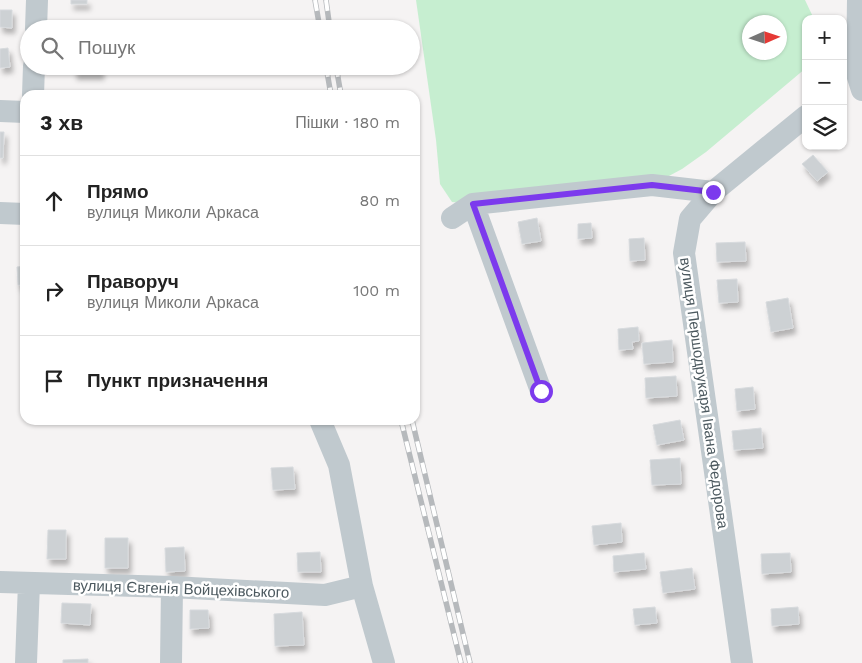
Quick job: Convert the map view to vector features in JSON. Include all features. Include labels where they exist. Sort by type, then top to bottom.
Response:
[{"type":"street","points":[[36,20],[37,0]]},
{"type":"street","points":[[856,80],[858,0]]},
{"type":"street","points":[[34,75],[34,90]]},
{"type":"street","points":[[0,111],[20,112]]},
{"type":"street","name":"вулиця Першодрукаря Івана Федорова","points":[[742,663],[684,253],[690,219],[713,192],[802,119]]},
{"type":"street","points":[[452,218],[473,204],[652,185],[713,192]]},
{"type":"street","points":[[473,204],[541,391]]},
{"type":"street","points":[[0,213],[20,214]]},
{"type":"street","points":[[322,425],[339,464],[362,586],[384,663]]},
{"type":"street","name":"вулиця Євгенія Войцехівського","points":[[0,582],[172,587],[325,595],[362,586]]},
{"type":"street","points":[[26,663],[29,583]]},
{"type":"street","points":[[171,663],[172,587]]},
{"type":"green space","points":[[416,0],[805,0],[812,15],[802,15],[802,71],[706,152],[682,169],[652,185],[473,204],[452,202],[440,184],[436,140]]},
{"type":"building","points":[[71,0],[87,0],[87,4],[71,4]]},
{"type":"building","points":[[0,10],[12,10],[12,28],[0,27]]},
{"type":"building","points":[[8,48],[10,67],[0,68],[0,49]]},
{"type":"building","points":[[0,132],[4,132],[3,158],[0,158]]},
{"type":"building","points":[[813,155],[828,172],[817,181],[802,164]]},
{"type":"building","points":[[537,218],[541,241],[522,244],[518,222]]},
{"type":"building","points":[[591,223],[592,238],[578,239],[578,224]]},
{"type":"building","points":[[644,238],[645,260],[630,261],[629,239]]},
{"type":"building","points":[[745,242],[746,261],[717,262],[716,243]]},
{"type":"building","points":[[17,267],[20,267],[20,285],[18,285]]},
{"type":"building","points":[[737,279],[738,302],[719,303],[717,280]]},
{"type":"building","points":[[788,298],[793,328],[771,332],[766,302]]},
{"type":"building","points":[[638,327],[639,341],[632,342],[633,349],[619,350],[618,329]]},
{"type":"building","points":[[672,340],[673,362],[644,364],[642,343]]},
{"type":"building","points":[[676,376],[677,396],[646,398],[645,378]]},
{"type":"building","points":[[753,387],[755,409],[737,411],[735,389]]},
{"type":"building","points":[[680,420],[684,440],[657,445],[653,425]]},
{"type":"building","points":[[761,428],[763,448],[734,450],[732,431]]},
{"type":"building","points":[[680,458],[681,484],[652,485],[650,460]]},
{"type":"building","points":[[293,467],[295,489],[273,490],[271,468]]},
{"type":"building","points":[[621,523],[622,542],[594,545],[592,526]]},
{"type":"building","points":[[48,530],[66,530],[66,559],[47,559]]},
{"type":"building","points":[[105,538],[128,538],[128,568],[105,568]]},
{"type":"building","points":[[184,547],[185,571],[166,572],[165,548]]},
{"type":"building","points":[[320,552],[321,572],[298,572],[297,553]]},
{"type":"building","points":[[644,553],[646,569],[614,572],[613,556]]},
{"type":"building","points":[[790,553],[791,572],[762,574],[761,554]]},
{"type":"building","points":[[692,568],[695,589],[663,593],[660,572]]},
{"type":"building","points":[[62,603],[91,604],[90,625],[61,623]]},
{"type":"building","points":[[655,607],[657,623],[635,625],[633,609]]},
{"type":"building","points":[[798,607],[799,624],[772,626],[771,609]]},
{"type":"building","points":[[190,610],[208,610],[209,628],[190,629]]},
{"type":"building","points":[[302,612],[304,645],[275,646],[274,614]]},
{"type":"building","points":[[88,659],[88,663],[63,663],[63,660]]},
{"type":"railway","points":[[315,0],[318,20]]},
{"type":"railway","points":[[326,0],[329,20]]},
{"type":"railway","points":[[328,75],[330,90]]},
{"type":"railway","points":[[338,75],[340,90]]},
{"type":"railway","points":[[402,425],[461,663]]},
{"type":"railway","points":[[413,425],[470,663]]},
{"type":"route","points":[[541,391],[473,204],[555,197],[652,185],[713,192]]}]
